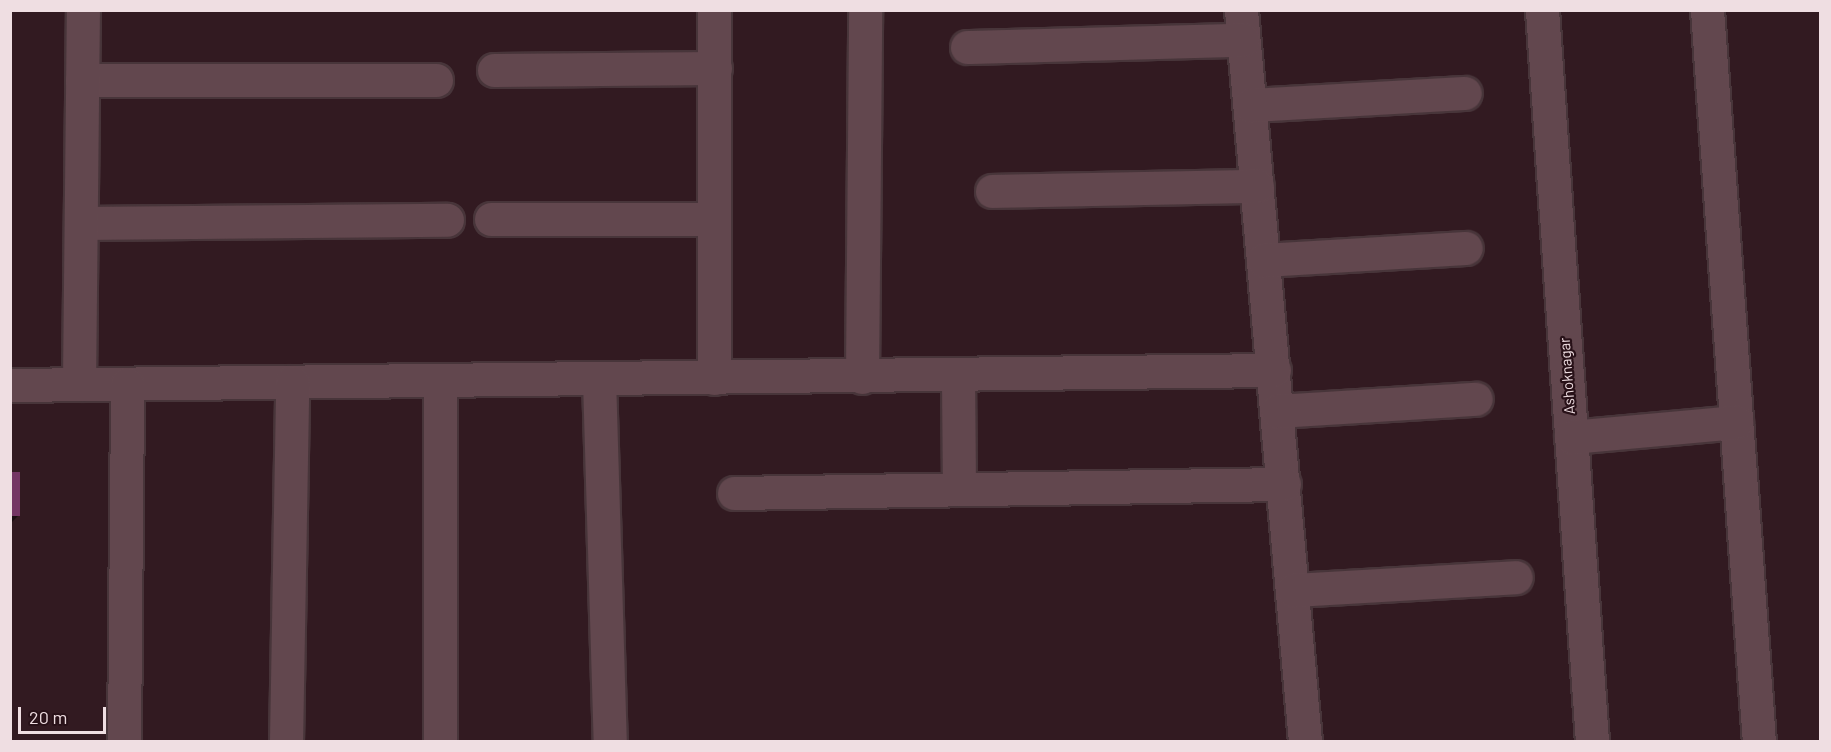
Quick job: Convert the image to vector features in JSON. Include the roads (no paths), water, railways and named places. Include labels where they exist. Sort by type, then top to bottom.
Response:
[{"type":"street","points":[[79,384],[83,10]]},
{"type":"street","points":[[714,10],[714,378]]},
{"type":"street","points":[[862,377],[865,10]]},
{"type":"street","name":"Ashoknagar","points":[[1542,10],[1592,741]]},
{"type":"street","points":[[1707,10],[1759,741]]},
{"type":"street","points":[[967,47],[1242,25],[1305,741]]},
{"type":"street","points":[[494,70],[715,68]]},
{"type":"street","points":[[82,80],[436,80]]},
{"type":"street","points":[[1250,105],[1465,93]]},
{"type":"street","points":[[992,191],[1257,186]]},
{"type":"street","points":[[491,219],[714,219]]},
{"type":"street","points":[[81,223],[447,220]]},
{"type":"street","points":[[1263,260],[1466,248]]},
{"type":"street","points":[[10,385],[862,377],[1274,370]]},
{"type":"street","points":[[958,375],[959,489]]},
{"type":"street","points":[[599,379],[610,741]]},
{"type":"street","points":[[440,381],[440,741]]},
{"type":"street","points":[[286,741],[292,382]]},
{"type":"street","points":[[124,741],[127,384]]},
{"type":"street","points":[[1277,411],[1476,399]]},
{"type":"street","points":[[1571,437],[1736,422]]},
{"type":"street","points":[[734,492],[1284,484]]},
{"type":"street","points":[[1293,590],[1516,577]]}]
